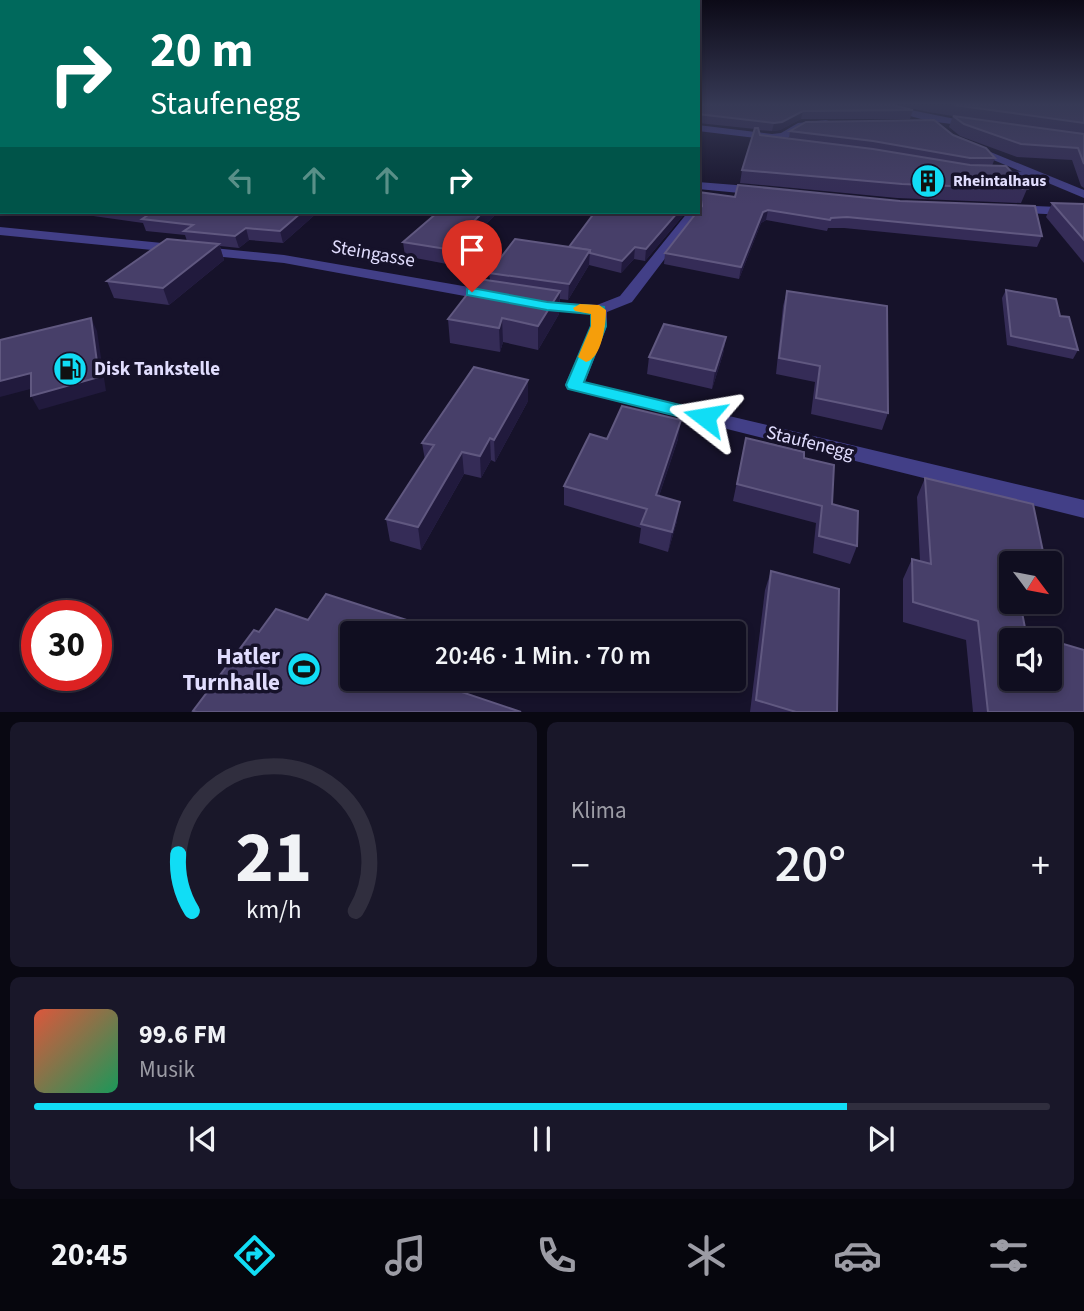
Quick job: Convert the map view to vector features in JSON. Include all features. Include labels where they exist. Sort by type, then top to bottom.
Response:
[{"type":"street","points":[[762,142],[789,146]]},
{"type":"street","points":[[962,143],[1084,194]]},
{"type":"street","points":[[980,173],[1037,175]]},
{"type":"street","points":[[700,185],[779,193]]},
{"type":"street","points":[[700,204],[714,186]]},
{"type":"street","points":[[1002,209],[1084,212]]},
{"type":"street","points":[[599,310],[626,299],[692,214]]},
{"type":"street","name":"Steingasse","points":[[0,231],[284,259],[547,306],[599,310]]},
{"type":"street","name":"Staufenegg","points":[[599,310],[599,326],[574,385],[1084,509]]},
{"type":"building","points":[[752,138],[786,138],[970,165],[1006,166],[1027,189],[902,184],[742,170]]},
{"type":"building","points":[[850,138],[961,138],[986,148],[995,158],[970,158]]},
{"type":"building","points":[[1005,138],[1084,138],[1084,164],[1078,148],[1021,144]]},
{"type":"building","points":[[738,185],[900,201],[1035,206],[1042,236],[847,217],[830,220],[768,210],[763,212],[741,267],[665,253],[695,214],[700,214],[700,192],[735,197]]},
{"type":"building","points":[[1052,203],[1084,204],[1084,240]]},
{"type":"building","points":[[150,214],[300,214],[280,231],[246,228],[235,236],[184,231],[193,225],[142,219]]},
{"type":"building","points":[[436,214],[481,214],[446,249],[403,242]]},
{"type":"building","points":[[594,214],[676,214],[646,249],[635,247],[622,261],[590,253],[590,250],[569,247]]},
{"type":"building","points":[[167,239],[219,244],[163,288],[107,281]]},
{"type":"building","points":[[515,239],[590,250],[569,284],[489,273]]},
{"type":"building","points":[[479,279],[560,291],[538,326],[502,318],[499,328],[448,319]]},
{"type":"building","points":[[1006,290],[1056,299],[1060,316],[1069,317],[1078,350],[1011,336]]},
{"type":"building","points":[[787,291],[887,306],[888,413],[816,398],[820,366],[779,358]]},
{"type":"building","points":[[91,318],[99,377],[31,396],[31,373],[0,381],[0,340]]},
{"type":"building","points":[[664,324],[726,337],[715,371],[649,357]]},
{"type":"building","points":[[474,367],[528,380],[494,440],[490,438],[480,456],[462,452],[418,527],[386,519],[434,445],[422,443]]},
{"type":"building","points":[[622,406],[681,420],[656,495],[680,502],[672,532],[641,524],[647,509],[564,486],[590,434],[607,439]]},
{"type":"building","points":[[746,438],[804,452],[804,458],[834,465],[832,504],[858,511],[857,546],[819,536],[822,506],[737,484]]},
{"type":"building","points":[[925,478],[1033,504],[1043,551],[999,551],[999,614],[1022,614],[1025,628],[999,628],[999,691],[1062,691],[1062,644],[1084,650],[1084,712],[988,712],[978,621],[913,602],[912,559],[931,564]]},
{"type":"building","points":[[771,571],[839,589],[837,712],[796,712],[756,700]]},
{"type":"building","points":[[326,594],[410,621],[340,621],[340,691],[459,691],[521,712],[193,711],[254,630],[259,632],[276,609],[308,620]]},
{"type":"slow traffic","points":[[580,308],[599,310],[599,326],[586,357]]},
{"type":"place","name":"Rheintalhaus","points":[[928,181]]},
{"type":"place","name":"Disk Tankstelle","points":[[70,369]]},
{"type":"place","name":"Hatler Turnhalle","points":[[304,669]]},
{"type":"route","points":[[472,292],[547,306],[599,310],[599,326],[574,385],[705,417]]}]
